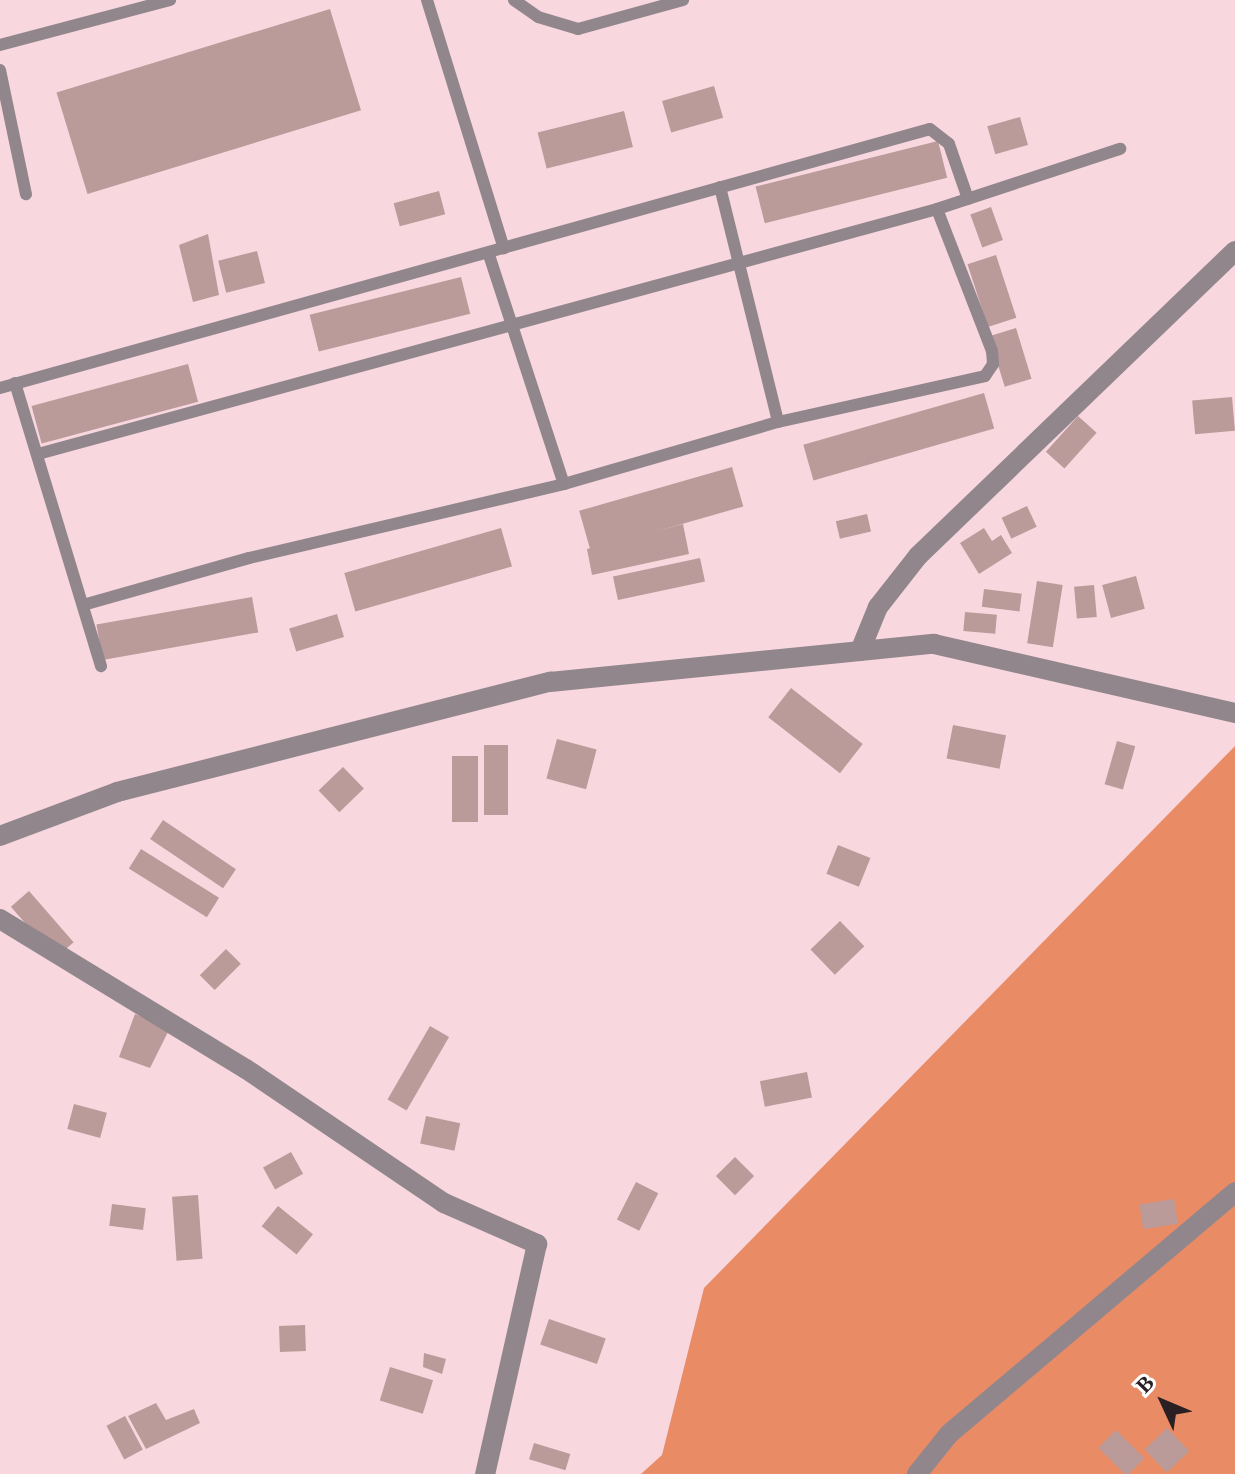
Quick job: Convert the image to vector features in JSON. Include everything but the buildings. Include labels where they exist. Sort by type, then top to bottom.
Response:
[{"type":"street","points":[[860,651],[878,607],[918,556],[1235,251]]},
{"type":"street","points":[[0,836],[117,792],[550,682],[860,651],[934,644],[1235,713]]},
{"type":"street","points":[[0,919],[271,1085],[444,1203],[537,1244],[485,1474]]},
{"type":"street","points":[[917,1474],[949,1434],[1235,1192]]},
{"type":"lane","points":[[0,45],[170,0]]},
{"type":"lane","points":[[427,0],[504,248]]},
{"type":"lane","points":[[514,0],[538,17],[578,29],[683,0]]},
{"type":"lane","points":[[0,70],[26,194]]},
{"type":"lane","points":[[0,388],[489,255],[504,248],[930,129],[949,144],[968,199]]},
{"type":"lane","points":[[38,454],[937,209],[1120,149]]},
{"type":"lane","points":[[720,187],[778,422]]},
{"type":"lane","points":[[83,605],[249,558],[564,484],[778,422],[985,376],[993,364],[937,209]]},
{"type":"lane","points":[[489,255],[564,484]]},
{"type":"lane","points":[[15,383],[101,666]]},
{"type":"shaded area","points":[[1235,746],[1235,1474],[641,1474],[662,1455],[704,1288]]}]
